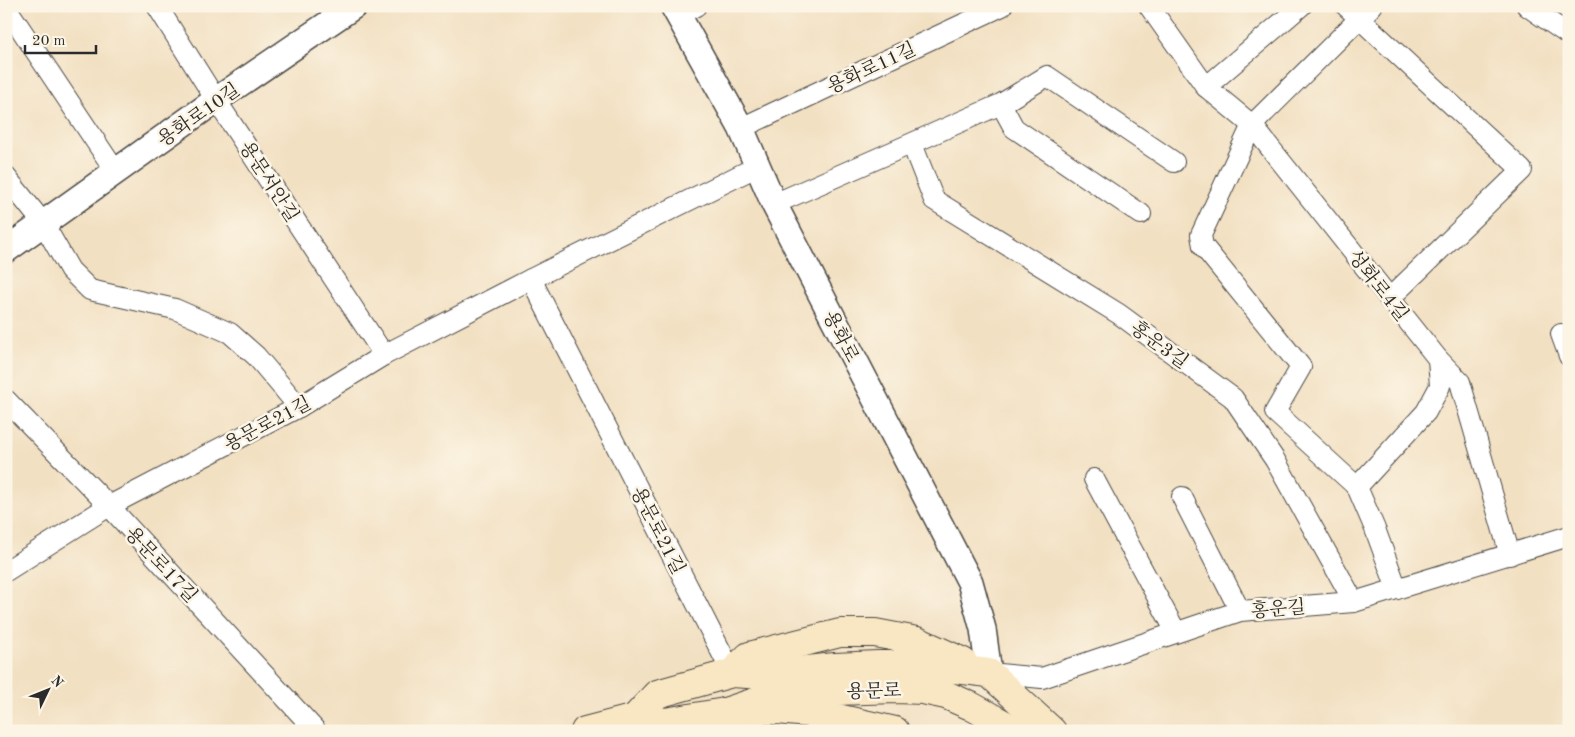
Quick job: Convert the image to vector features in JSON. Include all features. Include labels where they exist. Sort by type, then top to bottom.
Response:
[{"type":"main road","name":"용문로","points":[[732,673],[749,656],[840,633],[875,633],[917,641],[989,674],[1052,731]]},
{"type":"main road","name":"용문로","points":[[620,724],[657,694],[732,673],[763,675],[845,666],[921,665],[989,674]]},
{"type":"main road","points":[[845,666],[865,672],[870,678],[869,684],[864,690]]},
{"type":"main road","name":"용문로","points":[[725,712],[758,701],[806,692],[923,690],[946,695],[971,706],[1016,731]]},
{"type":"main road","points":[[585,731],[620,724],[665,722],[725,712],[778,710],[819,714],[895,731]]},
{"type":"street","name":"용문서안길","points":[[157,6],[216,100],[384,355]]},
{"type":"street","name":"용화로10길","points":[[6,250],[216,100],[328,13],[354,6]]},
{"type":"street","name":"용화로11길","points":[[741,128],[1002,6]]},
{"type":"street","name":"성화로4길","points":[[1149,6],[1206,87],[1252,125],[1389,299],[1438,359],[1460,382],[1510,555]]},
{"type":"street","points":[[1206,87],[1301,6]]},
{"type":"street","points":[[1527,6],[1569,35]]},
{"type":"street","points":[[6,7],[116,172]]},
{"type":"street","name":"용화로","points":[[682,9],[741,128],[774,204],[970,582],[983,629],[989,674]]},
{"type":"street","points":[[1389,299],[1522,170],[1359,10],[1252,125],[1201,235],[1203,246],[1302,366],[1276,412],[1357,487],[1397,589]]},
{"type":"street","points":[[774,204],[1001,104],[1046,76],[1174,162]]},
{"type":"street","points":[[1001,104],[1014,128],[1141,214]]},
{"type":"street","name":"홍운3길","points":[[912,144],[934,200],[1119,314],[1233,398],[1275,460],[1354,602]]},
{"type":"street","name":"용문로21길","points":[[6,571],[109,506],[299,407],[384,355],[758,166]]},
{"type":"street","points":[[6,177],[44,223],[70,270],[90,290],[175,309],[230,333],[256,356],[299,407]]},
{"type":"street","name":"용문로21길","points":[[531,280],[732,673]]},
{"type":"street","points":[[1562,334],[1569,356]]},
{"type":"street","points":[[1357,487],[1426,412],[1440,386],[1438,359]]},
{"type":"street","name":"용문로17길","points":[[6,400],[109,506],[316,731]]},
{"type":"street","points":[[1094,479],[1176,632]]},
{"type":"street","points":[[1182,497],[1240,611]]},
{"type":"street","name":"홍운길","points":[[989,674],[1042,678],[1240,611],[1354,602],[1569,536]]}]
